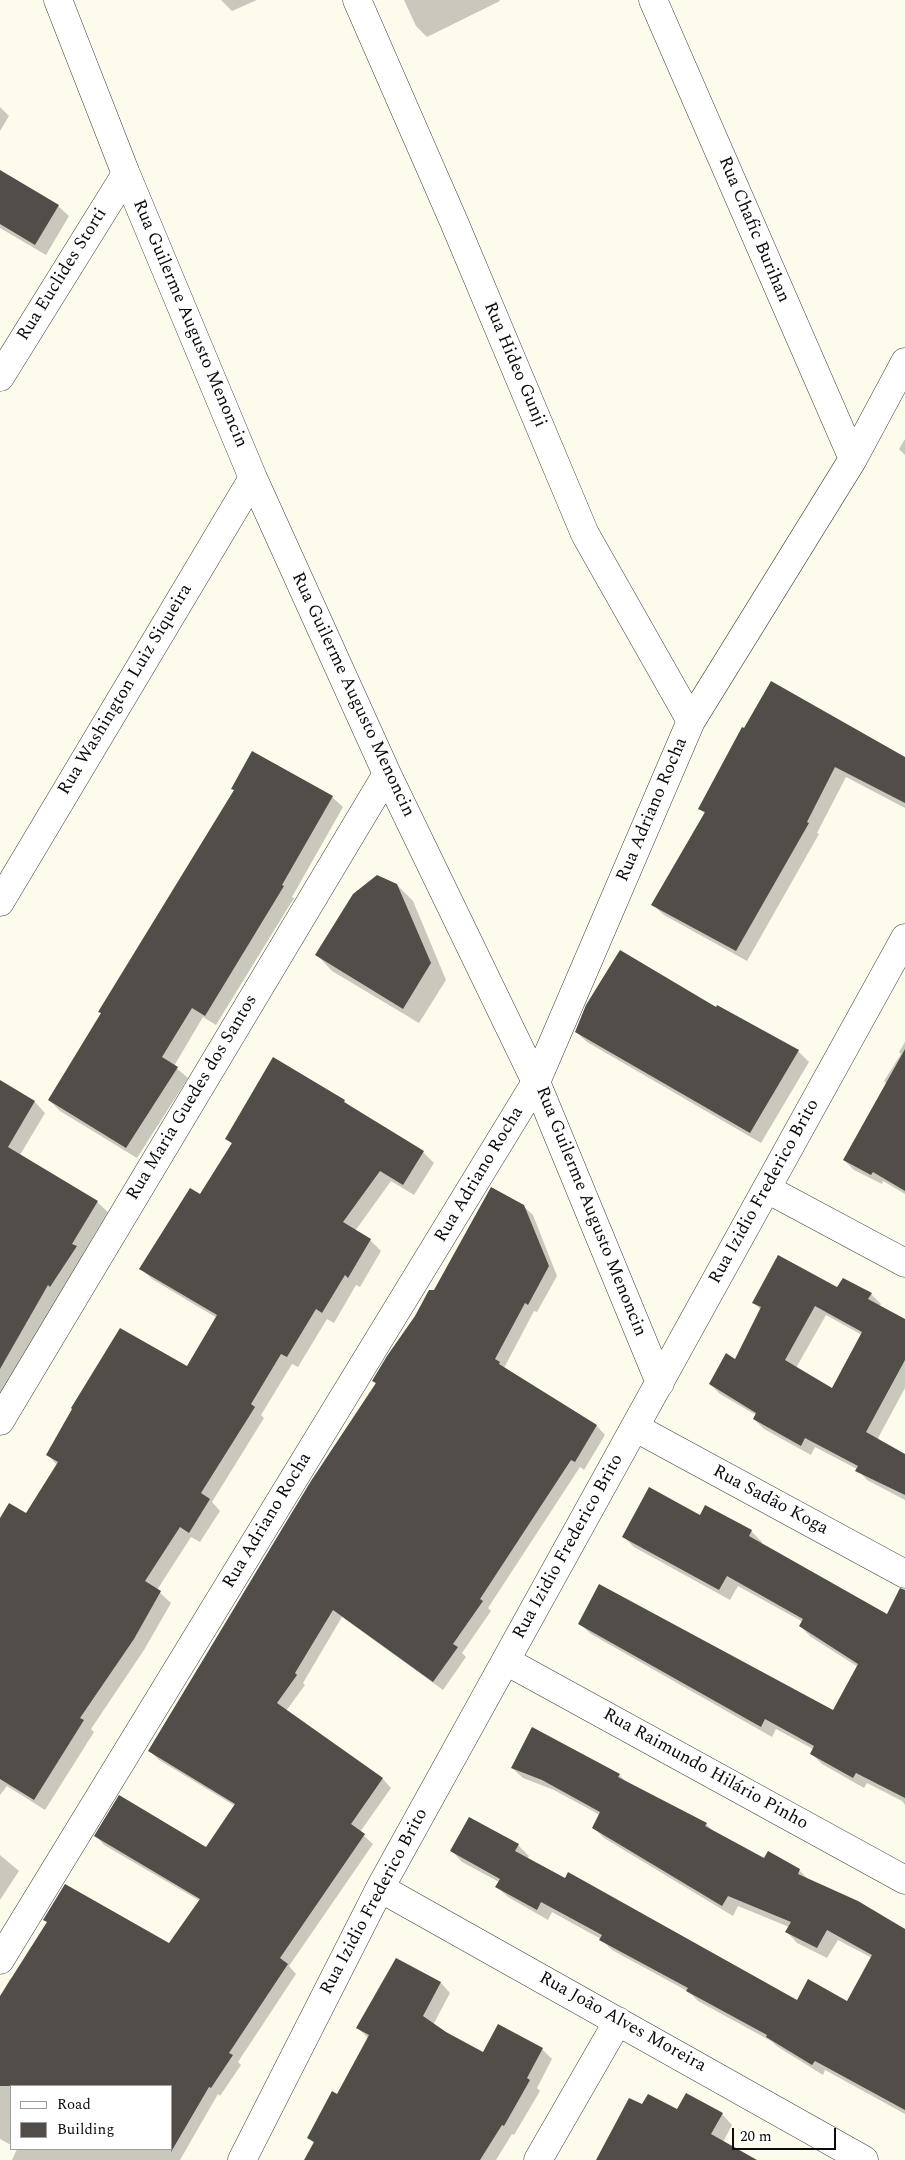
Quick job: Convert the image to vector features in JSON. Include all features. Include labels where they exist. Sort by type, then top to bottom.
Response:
[{"type":"street","name":"Rua Guilerme Augusto Menoncin","points":[[58,0],[126,174],[253,478],[387,774],[536,1082],[660,1383]]},
{"type":"street","name":"Rua Hideo Gunji","points":[[357,0],[454,222],[585,534],[691,721]]},
{"type":"street","name":"Rua Chafic Burihan","points":[[653,0],[853,459]]},
{"type":"street","name":"Rua Euclides Storti","points":[[0,377],[126,174]]},
{"type":"street","name":"Rua Adriano Rocha","points":[[0,1960],[536,1082],[691,721],[853,459],[905,362]]},
{"type":"street","name":"Rua Washington Luiz Siqueira","points":[[0,902],[253,478]]},
{"type":"street","name":"Rua Maria Guedes dos Santos","points":[[0,1421],[387,774]]},
{"type":"street","name":"Rua Izidio Frederico Brito","points":[[242,2160],[380,1888],[904,941]]},
{"type":"street","points":[[767,1189],[905,1263]]},
{"type":"street","name":"Rua Sadão Koga","points":[[636,1428],[905,1574]]},
{"type":"street","name":"Rua Raimundo Hilário Pinho","points":[[506,1661],[905,1880]]},
{"type":"street","name":"Rua João Alves Moreira","points":[[380,1888],[618,2021],[853,2157]]},
{"type":"street","points":[[538,2160],[618,2021]]},
{"type":"building","points":[[0,170],[59,205],[35,245],[0,224]]},
{"type":"building","points":[[771,681],[905,757],[905,803],[835,767],[807,822],[809,823],[736,951],[651,905],[705,812],[698,809],[742,727],[744,728]]},
{"type":"building","points":[[252,751],[333,796],[282,885],[284,886],[205,1016],[192,1008],[162,1057],[178,1067],[126,1148],[48,1100],[101,1013],[98,1012],[234,790],[231,789]]},
{"type":"building","points":[[377,875],[397,884],[431,963],[403,1009],[315,955],[353,894]]},
{"type":"building","points":[[620,950],[716,1007],[717,1005],[799,1050],[750,1133],[575,1032],[586,1005]]},
{"type":"building","points":[[905,1049],[905,1191],[873,1172],[871,1175],[843,1160]]},
{"type":"building","points":[[273,1057],[345,1100],[344,1102],[424,1151],[403,1185],[380,1171],[343,1222],[371,1239],[348,1278],[345,1275],[322,1313],[316,1309],[287,1357],[281,1354],[251,1404],[255,1407],[201,1493],[210,1499],[189,1533],[180,1527],[145,1581],[161,1591],[134,1639],[80,1718],[84,1720],[34,1800],[0,1779],[0,1518],[9,1503],[26,1513],[58,1462],[46,1455],[71,1408],[120,1328],[187,1366],[217,1315],[139,1269],[190,1188],[200,1194],[232,1143],[225,1139]]},
{"type":"building","points":[[0,1080],[35,1101],[8,1147],[98,1201],[72,1244],[77,1246],[50,1287],[48,1285],[0,1369]]},
{"type":"building","points":[[491,1187],[524,1205],[549,1266],[528,1305],[525,1303],[495,1359],[500,1362],[499,1364],[597,1425],[575,1462],[571,1460],[480,1599],[483,1601],[453,1644],[458,1647],[433,1682],[333,1610],[295,1673],[297,1675],[277,1703],[383,1778],[351,1824],[365,1834],[280,1958],[288,1964],[229,2053],[233,2055],[211,2088],[209,2087],[171,2152],[172,2085],[0,2086],[0,1996],[47,1922],[43,1920],[65,1884],[169,1943],[200,1899],[94,1836],[119,1795],[206,1847],[235,1804],[148,1751],[311,1481],[376,1383],[372,1381],[387,1356],[415,1316],[429,1290],[434,1290]]},
{"type":"building","points":[[778,1255],[837,1287],[843,1278],[872,1293],[868,1299],[905,1319],[905,1360],[866,1432],[905,1454],[905,1495],[855,1471],[858,1466],[805,1438],[801,1446],[753,1419],[756,1413],[709,1384],[726,1353],[735,1359],[761,1307],[752,1303]],"holes":[[[815,1306],[862,1332],[832,1388],[785,1360]]]},
{"type":"building","points":[[649,1487],[700,1515],[705,1505],[752,1530],[749,1536],[887,1614],[900,1588],[905,1590],[905,1798],[856,1773],[853,1778],[810,1754],[814,1746],[765,1719],[761,1727],[578,1624],[599,1584],[833,1710],[858,1664],[799,1626],[803,1619],[727,1576],[719,1590],[622,1537]]},
{"type":"building","points":[[532,1727],[620,1774],[618,1777],[707,1823],[705,1826],[764,1858],[768,1851],[800,1869],[798,1874],[858,1901],[905,1929],[905,2110],[815,2061],[812,2065],[766,2037],[767,2035],[686,1991],[688,1988],[599,1940],[602,1935],[541,1902],[537,1910],[495,1887],[500,1879],[450,1851],[469,1817],[519,1844],[515,1851],[565,1878],[568,1872],[797,2000],[808,1979],[847,2001],[872,1955],[827,1930],[817,1948],[785,1932],[791,1922],[728,1896],[722,1906],[592,1828],[600,1812],[542,1780],[511,1768]]},
{"type":"building","points":[[396,1958],[441,1982],[423,2016],[446,2032],[483,2052],[498,2024],[543,2048],[527,2078],[530,2080],[504,2126],[502,2125],[480,2160],[304,2160],[314,2142],[307,2138],[332,2091],[337,2094],[369,2035],[356,2028]]},
{"type":"building","points":[[686,2093],[723,2113],[711,2134],[757,2160],[596,2160],[629,2098],[642,2104],[648,2094],[677,2109]]}]
